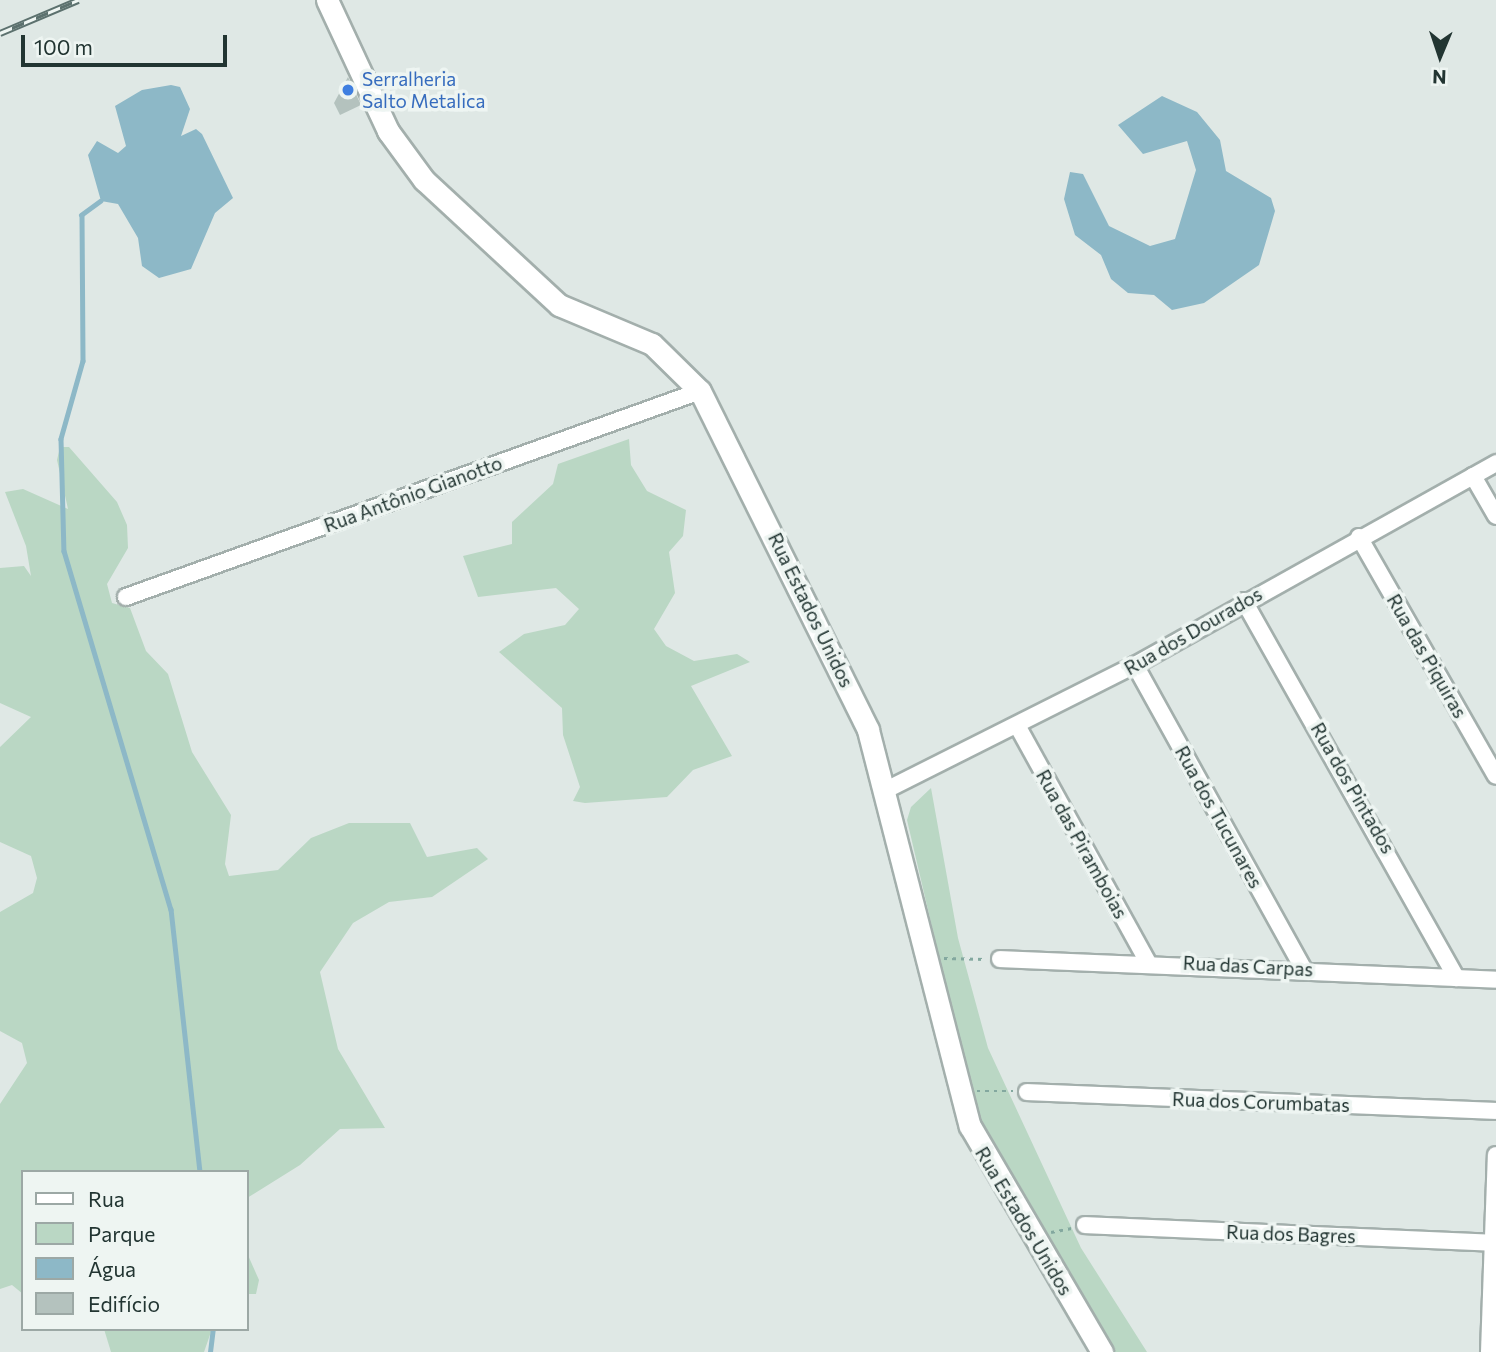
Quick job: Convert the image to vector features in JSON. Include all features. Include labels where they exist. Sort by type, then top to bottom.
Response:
[{"type":"street","name":"Rua Estados Unidos","points":[[327,0],[388,131],[424,180],[559,305],[652,344],[700,391],[822,628],[868,730],[886,790],[959,1090],[984,1157],[1102,1352]]},
{"type":"street","name":"Rua Antônio Gianotto","points":[[127,597],[700,391]]},
{"type":"street","name":"Rua dos Dourados","points":[[886,790],[1018,727],[1135,665],[1244,601],[1496,463]]},
{"type":"street","points":[[1473,476],[1496,516]]},
{"type":"street","name":"Rua das Piquiras","points":[[1359,537],[1496,776]]},
{"type":"street","name":"Rua dos Pintados","points":[[1244,601],[1456,978]]},
{"type":"street","name":"Rua dos Tucunares","points":[[1135,665],[1304,970]]},
{"type":"street","name":"Rua das Piramboias","points":[[1018,727],[1147,961]]},
{"type":"street","name":"Rua das Carpas","points":[[1000,959],[1147,961],[1496,980]]},
{"type":"street","name":"Rua dos Corumbatas","points":[[1027,1092],[1496,1111]]},
{"type":"street","points":[[1489,1352],[1496,1155]]},
{"type":"street","name":"Rua dos Bagres","points":[[1085,1225],[1493,1243]]},
{"type":"path","points":[[926,958],[1000,959]]},
{"type":"path","points":[[959,1090],[1027,1092]]},
{"type":"path","points":[[1031,1237],[1085,1225]]},
{"type":"green space","points":[[629,439],[631,465],[647,491],[686,510],[683,536],[669,552],[675,593],[654,629],[666,646],[694,661],[737,654],[750,662],[691,686],[732,756],[693,770],[667,797],[585,803],[573,801],[580,787],[563,735],[562,708],[499,652],[524,634],[565,625],[579,609],[556,588],[478,597],[463,556],[512,544],[512,522],[553,484],[558,464]]},
{"type":"green space","points":[[60,447],[69,447],[117,502],[127,525],[128,548],[107,584],[112,603],[130,608],[146,651],[168,674],[192,752],[231,815],[225,864],[229,876],[278,870],[311,838],[349,823],[410,823],[427,857],[477,848],[488,859],[432,897],[389,902],[353,923],[320,972],[338,1049],[385,1128],[340,1129],[300,1165],[248,1197],[248,1170],[21,1170],[21,1292],[12,1285],[0,1289],[0,1104],[27,1063],[22,1043],[0,1031],[0,912],[33,893],[37,878],[31,856],[0,842],[0,747],[31,717],[0,703],[0,568],[24,566],[31,576],[26,546],[5,492],[23,489],[68,509],[57,460]]},
{"type":"green space","points":[[931,788],[958,938],[988,1048],[1081,1248],[1147,1352],[1107,1352],[979,1128],[907,820],[911,807]]},
{"type":"green space","points":[[248,1255],[259,1280],[256,1294],[248,1294]]},
{"type":"green space","points":[[105,1331],[211,1331],[204,1352],[111,1352]]},
{"type":"water","points":[[171,85],[180,87],[190,109],[181,136],[196,129],[202,134],[233,198],[215,213],[191,269],[159,278],[142,266],[138,238],[118,204],[101,201],[88,155],[97,141],[118,153],[126,146],[115,106],[142,90]]},
{"type":"water","points":[[1162,96],[1197,112],[1220,140],[1226,171],[1271,198],[1275,211],[1259,265],[1204,303],[1172,310],[1154,295],[1128,293],[1111,279],[1101,255],[1075,235],[1064,199],[1070,172],[1083,174],[1109,226],[1150,246],[1175,239],[1196,170],[1187,141],[1143,154],[1118,125]]},
{"type":"building","name":"Serralheria Salto Metalica","points":[[348,77],[361,105],[340,115],[334,103]]},
{"type":"waterway","points":[[101,201],[82,215],[83,361],[61,439],[64,551],[171,909],[200,1170]]},
{"type":"waterway","points":[[210,1352],[213,1331]]},
{"type":"railway","points":[[0,33],[78,0]]},
{"type":"place","name":"Serralheria Salto Metalica","points":[[348,90]]}]
